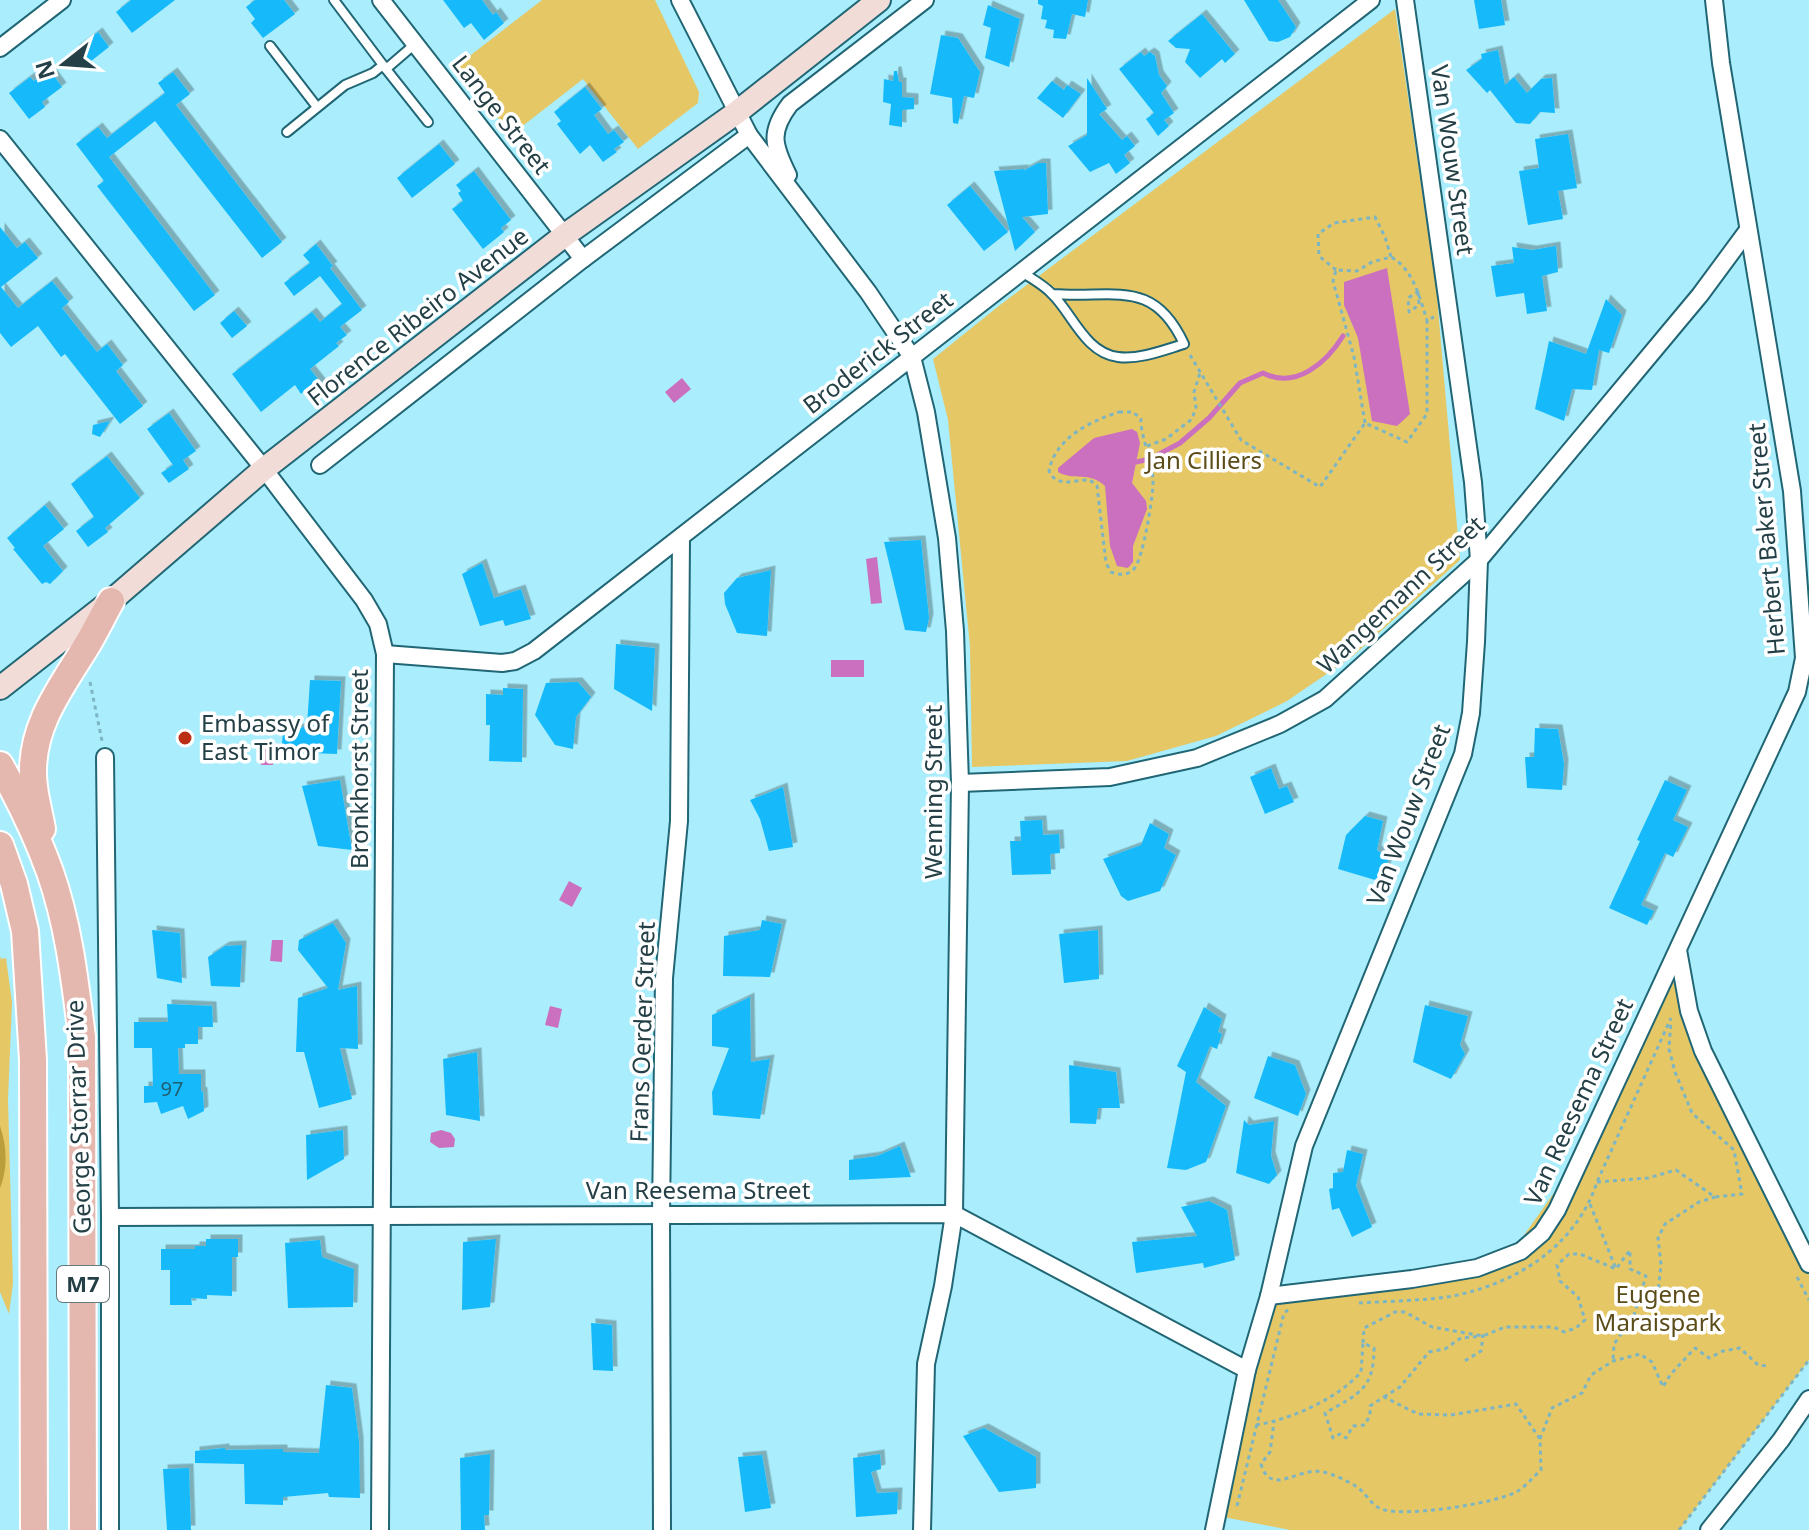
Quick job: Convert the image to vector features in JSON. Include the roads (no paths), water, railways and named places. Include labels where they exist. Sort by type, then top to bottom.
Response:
[{"type":"main road","name":"Florence Ribeiro Avenue","points":[[0,688],[111,601],[264,469],[565,235],[736,113],[879,0]]},
{"type":"main road","points":[[50,872],[33,778],[33,760],[46,712],[111,601]]},
{"type":"main road","name":"George Storrar Drive","points":[[0,765],[16,793],[50,872],[70,950],[82,1037],[83,1530]]},
{"type":"main road","name":"George Storrar Drive","points":[[0,845],[14,884],[25,931],[33,1060],[34,1530]]},
{"type":"street","points":[[0,48],[62,0]]},
{"type":"street","name":"Lange Street","points":[[381,0],[583,259]]},
{"type":"street","name":"Wenning Street","points":[[680,0],[749,135],[801,201],[912,357],[926,412],[947,538],[955,631],[960,783],[954,1214],[926,1364],[922,1530]]},
{"type":"street","points":[[801,201],[775,144],[778,120],[790,104],[925,0]]},
{"type":"street","name":"Broderick Street","points":[[385,654],[491,662],[515,661],[534,651],[1371,0]]},
{"type":"street","name":"Van Wouw Street","points":[[1214,1530],[1247,1370],[1269,1296],[1308,1132],[1463,754],[1472,702],[1479,560],[1473,482],[1405,0]]},
{"type":"street","name":"Herbert Baker Street","points":[[1678,950],[1787,717],[1797,692],[1804,658],[1792,491],[1721,63],[1714,0]]},
{"type":"street","points":[[320,465],[583,259],[749,135]]},
{"type":"street","name":"Bronkhorst Street","points":[[0,139],[264,469],[364,600],[378,624],[385,654],[380,1530]]},
{"type":"street","name":"Wangemann Street","points":[[960,783],[1110,777],[1197,758],[1280,724],[1325,699],[1479,560],[1700,295],[1748,230]]},
{"type":"street","name":"Frans Oerder Street","points":[[662,1530],[664,978],[679,821],[681,537]]},
{"type":"street","name":"George Storrar Drive","points":[[105,757],[110,1530]]},
{"type":"street","points":[[1678,950],[1689,1011],[1703,1051],[1809,1264]]},
{"type":"street","name":"Van Reesema Street","points":[[1269,1296],[1464,1270],[1521,1251],[1542,1233],[1557,1210],[1678,950]]},
{"type":"street","name":"Van Reesema Street","points":[[110,1217],[954,1214],[1247,1370]]},
{"type":"street","points":[[1709,1530],[1781,1440],[1809,1399]]},
{"type":"lane","points":[[334,0],[428,122]]},
{"type":"lane","points":[[287,132],[350,82],[384,67],[415,44]]},
{"type":"lane","points":[[270,46],[317,107]]},
{"type":"lane","points":[[1022,272],[1053,294],[1081,332],[1100,350],[1117,357],[1151,354],[1184,344],[1174,322],[1153,302],[1135,295],[1053,294]]},
{"type":"waterway","points":[[1136,462],[1150,459],[1180,443],[1209,418],[1240,383],[1263,373],[1275,377],[1299,376],[1319,364],[1343,336]]},
{"type":"place","name":"Embassy of East Timor","points":[[185,738]]},
{"type":"park label","name":"Jan Cilliers","points":[[1204,461]]},
{"type":"park label","name":"Eugene Maraispark","points":[[1658,1309]]}]
